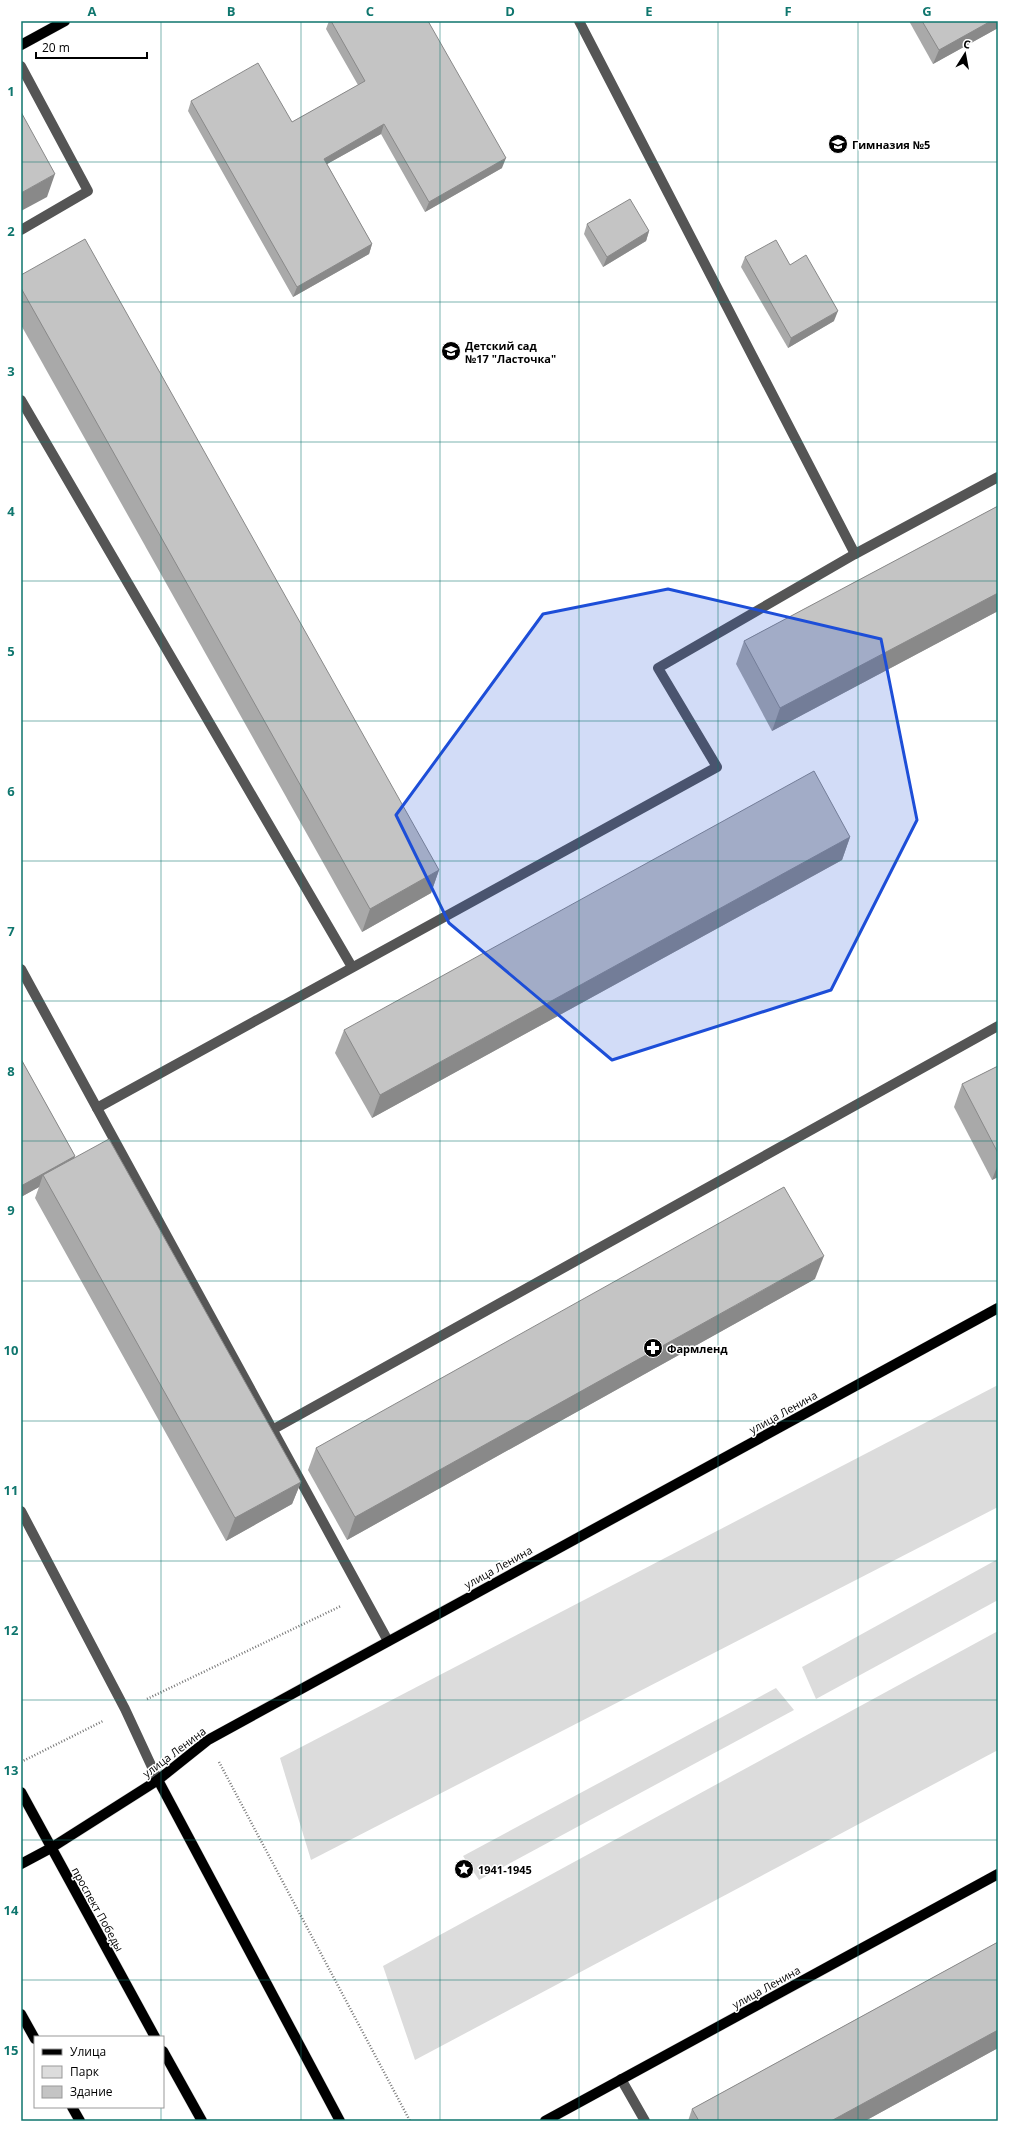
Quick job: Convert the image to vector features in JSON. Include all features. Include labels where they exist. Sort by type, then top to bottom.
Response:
[{"type":"main road","points":[[21,45],[65,21]]},
{"type":"main road","name":"улица Ленина","points":[[21,1864],[51,1848],[158,1780],[208,1740],[998,1308]]},
{"type":"main road","points":[[158,1780],[340,2121]]},
{"type":"main road","name":"проспект Победы","points":[[21,1792],[154,2036]]},
{"type":"main road","name":"улица Ленина","points":[[545,2121],[998,1874]]},
{"type":"main road","points":[[21,2014],[34,2037]]},
{"type":"main road","points":[[164,2053],[202,2121]]},
{"type":"main road","points":[[73,2108],[80,2121]]},
{"type":"street","points":[[579,21],[855,554]]},
{"type":"street","points":[[21,66],[88,191],[21,230]]},
{"type":"street","points":[[21,400],[352,968]]},
{"type":"street","points":[[97,1108],[717,767],[658,668],[855,554],[998,476]]},
{"type":"street","points":[[21,969],[388,1641]]},
{"type":"street","points":[[272,1430],[998,1026]]},
{"type":"street","points":[[21,1511],[126,1709],[158,1780]]},
{"type":"street","points":[[621,2079],[645,2121]]},
{"type":"path","points":[[21,1762],[126,1709],[363,1596]]},
{"type":"path","points":[[208,1740],[410,2121]]},
{"type":"highlighted area","points":[[668,589],[881,639],[917,820],[831,990],[612,1060],[449,923],[396,815],[543,614]]},
{"type":"green space","points":[[998,1385],[998,1507],[311,1860],[280,1758]]},
{"type":"green space","points":[[998,1559],[998,1600],[816,1699],[802,1667]]},
{"type":"green space","points":[[998,1631],[998,1750],[415,2060],[383,1966]]},
{"type":"green space","points":[[776,1688],[794,1710],[479,1880],[463,1856]]},
{"type":"building","points":[[331,21],[428,21],[506,158],[429,202],[384,124],[324,159],[372,244],[297,287],[191,101],[258,63],[292,122],[365,81]]},
{"type":"building","points":[[922,21],[991,21],[939,50]]},
{"type":"building","points":[[21,112],[55,174],[21,193]]},
{"type":"building","points":[[630,199],[649,231],[607,257],[587,224]]},
{"type":"building","points":[[85,239],[439,870],[370,909],[21,288],[21,275]]},
{"type":"building","points":[[776,240],[790,265],[806,255],[838,311],[791,338],[745,257]]},
{"type":"building","points":[[998,506],[998,593],[780,708],[744,641]]},
{"type":"building","points":[[814,771],[850,837],[380,1095],[344,1030]]},
{"type":"building","points":[[21,1059],[75,1156],[21,1186]]},
{"type":"building","points":[[998,1066],[998,1153],[962,1084]]},
{"type":"building","points":[[109,1139],[301,1482],[235,1518],[43,1175]]},
{"type":"building","points":[[784,1187],[824,1256],[355,1517],[316,1448]]},
{"type":"building","points":[[998,1942],[998,2030],[831,2121],[699,2121],[692,2109]]},
{"type":"place","name":"Гимназия №5","points":[[838,144]]},
{"type":"place","name":"Детский сад №17 \"Ласточка\"","points":[[451,351]]},
{"type":"place","name":"Фармленд","points":[[653,1348]]},
{"type":"place","name":"1941-1945","points":[[464,1869]]}]
